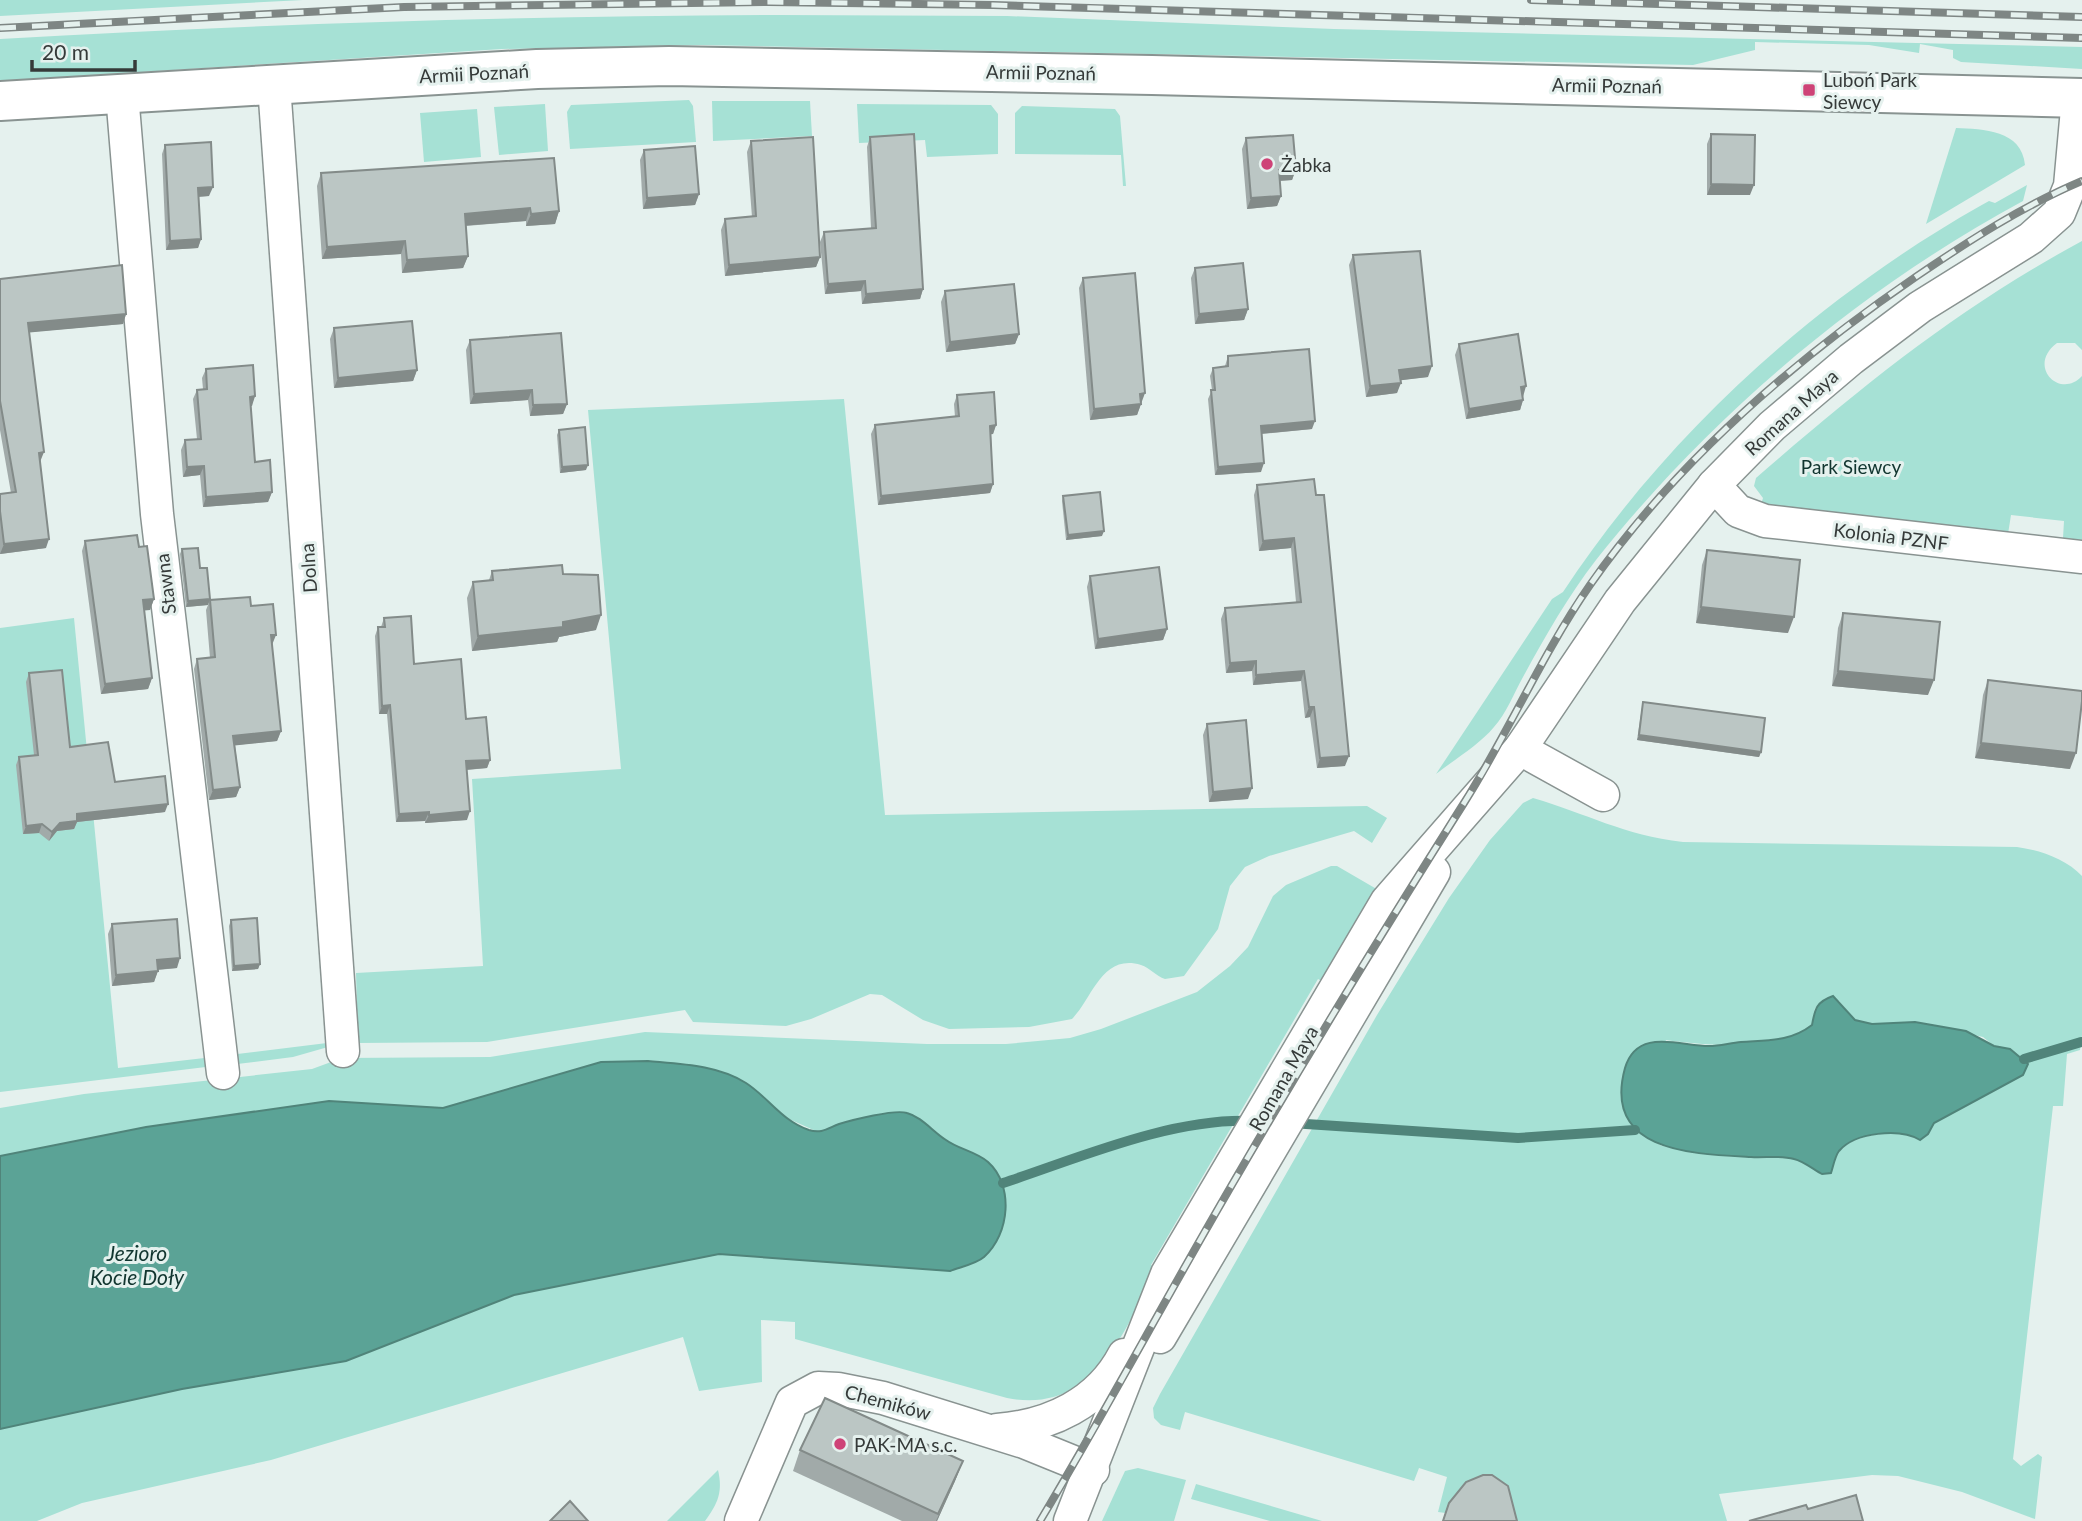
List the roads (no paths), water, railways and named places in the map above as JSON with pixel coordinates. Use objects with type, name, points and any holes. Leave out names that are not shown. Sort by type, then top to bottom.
[{"type":"main road","name":"Armii Poznań","points":[[0,101],[537,69],[779,67],[2080,98]]},
{"type":"street","name":"Dolna","points":[[274,85],[343,1051]]},
{"type":"street","name":"Stawna","points":[[122,94],[157,514],[223,1073]]},
{"type":"street","name":"Romana Maya","points":[[1110,1425],[1201,1240],[1337,1009],[1416,900],[1620,601],[1714,485],[1772,426],[1851,359],[1920,307],[2049,225],[2059,213],[2070,186],[2080,98]]},
{"type":"street","name":"Kolonia PZNF","points":[[1714,485],[1738,511],[1765,521],[2082,557]]},
{"type":"street","points":[[1514,757],[1603,795]]},
{"type":"street","name":"Romana Maya","points":[[1070,1521],[1093,1470],[1167,1274],[1201,1240]]},
{"type":"street","name":"Chemików","points":[[989,1431],[1041,1423],[1065,1413],[1099,1390],[1113,1376],[1167,1274]]},
{"type":"street","name":"Chemików","points":[[741,1521],[792,1402],[804,1393],[818,1388],[860,1392],[989,1431],[1093,1470]]},
{"type":"water","points":[[1833,996],[1855,1020],[1872,1024],[1915,1022],[1966,1031],[1994,1046],[2010,1049],[2028,1064],[2023,1075],[1934,1123],[1928,1134],[1920,1140],[1890,1133],[1866,1136],[1846,1145],[1839,1151],[1831,1173],[1822,1174],[1801,1161],[1788,1158],[1728,1156],[1679,1150],[1657,1143],[1639,1132],[1627,1117],[1621,1096],[1625,1068],[1631,1055],[1639,1047],[1661,1042],[1709,1046],[1795,1035],[1812,1025],[1817,1007]]},
{"type":"water","name":"Jezioro Kocie Doły","points":[[648,1061],[699,1066],[724,1072],[746,1083],[791,1121],[809,1130],[821,1131],[845,1122],[884,1114],[901,1112],[912,1115],[941,1137],[984,1159],[996,1172],[1002,1183],[1006,1210],[999,1236],[984,1257],[950,1271],[719,1254],[514,1295],[346,1361],[182,1389],[0,1429],[0,1156],[146,1127],[329,1101],[443,1108],[601,1062]]},
{"type":"waterway","points":[[2024,1059],[2081,1042]]},
{"type":"waterway","points":[[1003,1183],[1157,1133],[1220,1122],[1251,1121]]},
{"type":"waterway","points":[[1291,1123],[1518,1138],[1635,1130]]},
{"type":"railway","points":[[1531,0],[2082,17]]},
{"type":"railway","points":[[0,28],[404,7],[769,2],[993,5],[2082,38]]},
{"type":"railway","points":[[1040,1521],[1263,1131],[1480,776],[1556,638],[1590,585],[1624,540],[1699,455],[1782,378],[1826,342],[1917,276],[1977,237],[2039,201],[2082,181]]},
{"type":"place","name":"Luboń Park Siewcy","points":[[1809,90]]},
{"type":"place","name":"Żabka","points":[[1267,164]]},
{"type":"place","name":"PAK-MA s.c.","points":[[840,1444]]},
{"type":"park label","name":"Park Siewcy","points":[[1851,466]]}]
